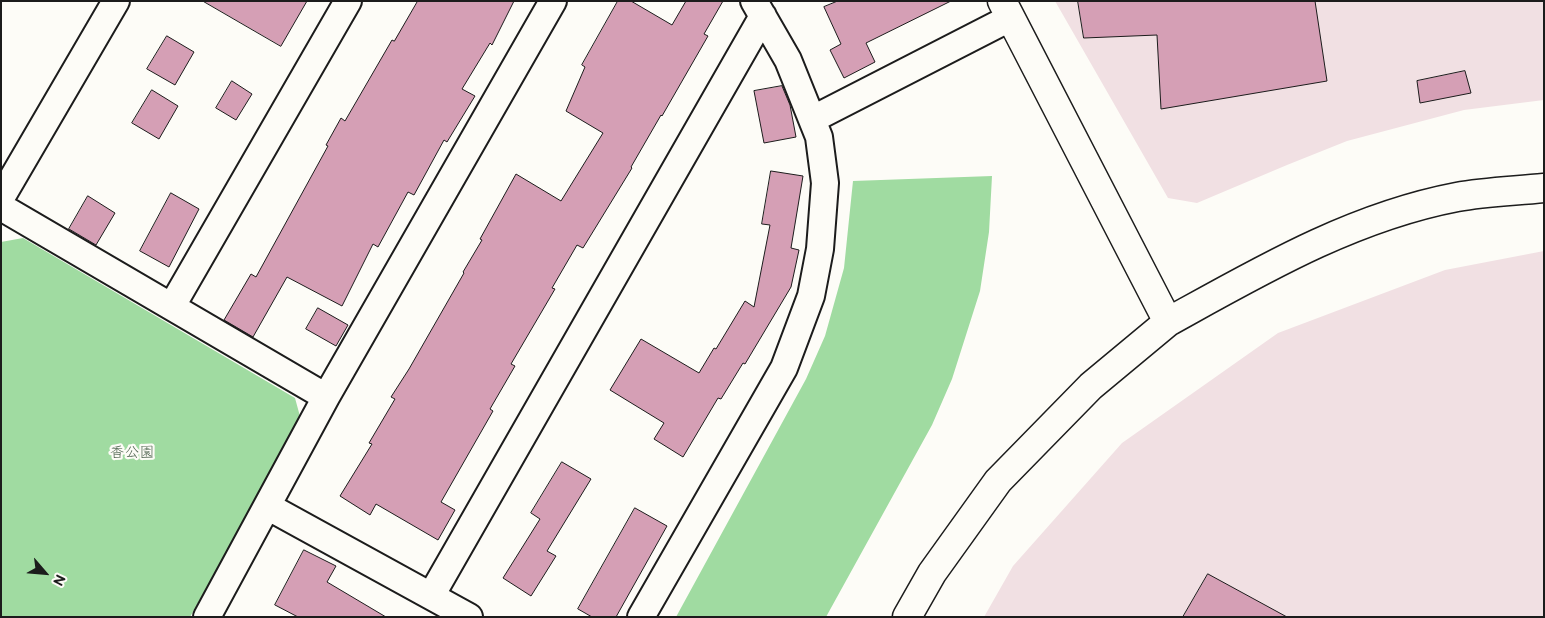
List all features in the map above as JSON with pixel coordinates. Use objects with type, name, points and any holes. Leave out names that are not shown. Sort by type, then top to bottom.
[{"type":"street","points":[[1,198],[116,1]]},
{"type":"street","points":[[172,306],[348,1]]},
{"type":"street","points":[[206,617],[326,398],[553,1]]},
{"type":"street","points":[[641,617],[784,368],[811,296],[820,249],[824,210],[825,183],[819,137],[788,60],[758,9]]},
{"type":"street","points":[[431,596],[758,9]]},
{"type":"street","points":[[813,119],[1006,10],[1168,322]]},
{"type":"street","points":[[907,617],[932,573],[998,481],[1091,386],[1168,322],[1308,247],[1382,217],[1457,197],[1544,188]]},
{"type":"street","points":[[1,207],[326,398]]},
{"type":"street","points":[[267,506],[469,617]]},
{"type":"shaded area","points":[[1055,1],[1544,1],[1544,100],[1464,110],[1347,141],[1197,203],[1168,198]]},
{"type":"shaded area","points":[[1544,251],[1544,617],[984,617],[1013,566],[1122,443],[1278,333],[1445,270]]},
{"type":"green space","points":[[992,176],[989,232],[980,291],[952,379],[932,425],[826,617],[676,617],[806,379],[825,336],[844,268],[853,181]]},
{"type":"green space","name":"香公園","points":[[23,238],[295,398],[301,420],[190,617],[1,617],[1,242]]},
{"type":"building","points":[[203,1],[307,1],[281,46]]},
{"type":"building","points":[[418,1],[514,1],[492,45],[490,43],[462,89],[475,96],[447,142],[444,140],[414,195],[408,192],[378,247],[373,244],[342,306],[287,277],[253,337],[224,320],[251,274],[256,277],[328,146],[326,145],[341,118],[345,121],[392,40],[394,41]]},
{"type":"building","points":[[618,1],[631,1],[672,25],[686,1],[723,1],[704,34],[708,36],[632,168],[583,248],[577,245],[552,288],[555,289],[511,364],[515,366],[490,409],[493,411],[441,502],[455,510],[438,540],[376,504],[370,515],[340,496],[372,444],[369,443],[395,399],[391,397],[464,273],[482,240],[480,239],[516,174],[561,201],[603,133],[566,111],[585,67],[582,65]]},
{"type":"building","points":[[838,1],[951,1],[866,43],[875,62],[844,78],[830,50],[841,44],[824,7]]},
{"type":"building","points":[[1078,1],[1315,1],[1327,81],[1161,109],[1157,35],[1084,38]]},
{"type":"building","points":[[167,36],[194,52],[175,85],[147,69]]},
{"type":"building","points":[[1465,71],[1471,93],[1420,103],[1417,81]]},
{"type":"building","points":[[232,81],[252,94],[236,120],[216,108]]},
{"type":"building","points":[[782,86],[790,105],[796,137],[764,143],[754,91]]},
{"type":"building","points":[[152,90],[178,106],[159,139],[132,123]]},
{"type":"building","points":[[771,171],[803,176],[791,248],[799,250],[791,287],[745,364],[743,363],[721,399],[718,398],[683,457],[654,439],[664,423],[610,390],[641,339],[699,373],[745,301],[754,307],[770,225],[762,224]]},
{"type":"building","points":[[171,193],[199,209],[169,267],[140,251]]},
{"type":"building","points":[[88,196],[115,213],[96,245],[69,229]]},
{"type":"building","points":[[318,308],[348,325],[336,346],[306,329]]},
{"type":"building","points":[[562,462],[591,479],[547,551],[556,556],[531,596],[503,578],[540,519],[531,513]]},
{"type":"building","points":[[635,508],[667,526],[616,617],[592,617],[578,609]]},
{"type":"building","points":[[304,550],[336,566],[327,582],[386,617],[298,617],[275,605]]},
{"type":"building","points":[[1208,574],[1287,617],[1183,617]]}]
